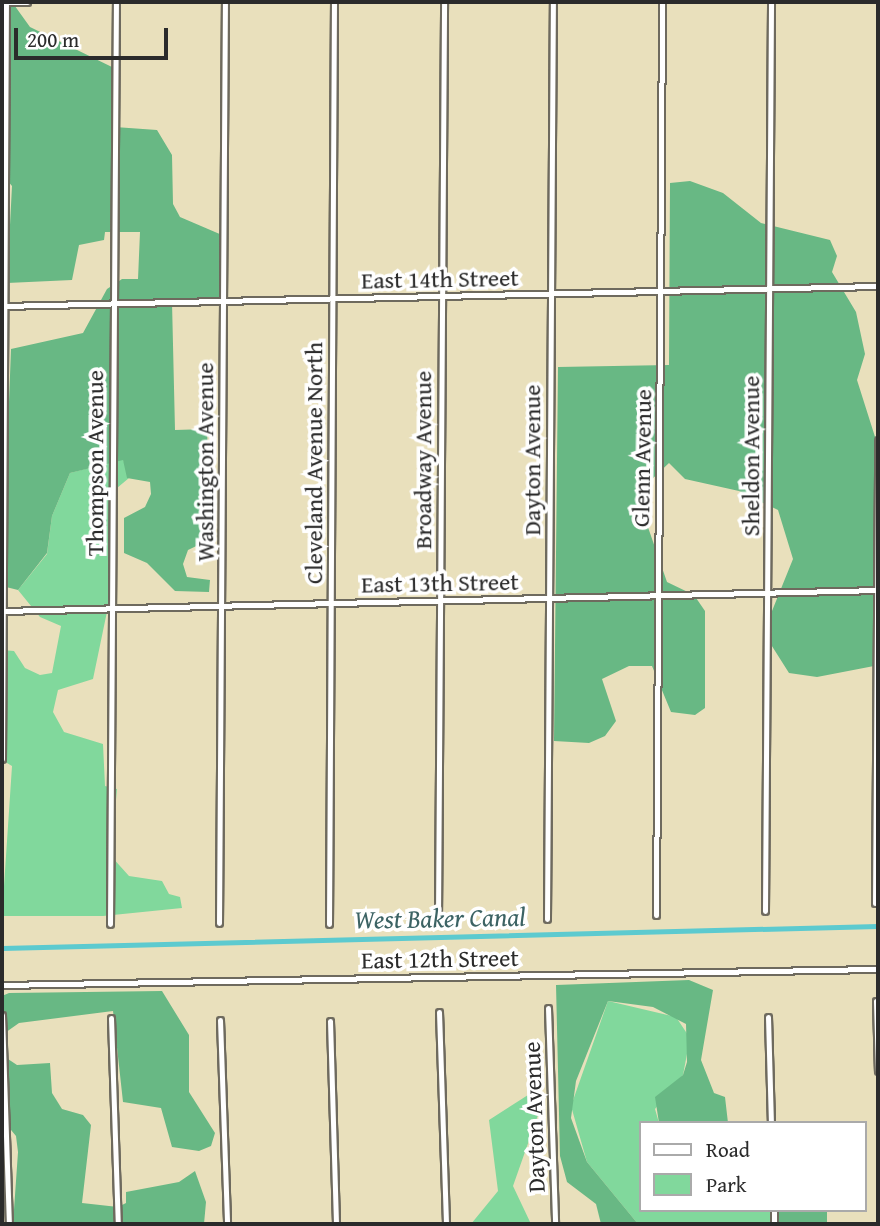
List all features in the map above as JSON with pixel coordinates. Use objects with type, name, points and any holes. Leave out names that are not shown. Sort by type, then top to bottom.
[{"type":"street","points":[[2,759],[5,2],[27,2]]},
{"type":"street","name":"Thompson Avenue","points":[[110,924],[116,2]]},
{"type":"street","name":"Washington Avenue","points":[[219,923],[225,2]]},
{"type":"street","name":"Cleveland Avenue North","points":[[329,924],[334,2]]},
{"type":"street","name":"Broadway Avenue","points":[[438,918],[443,2]]},
{"type":"street","name":"Dayton Avenue","points":[[547,919],[553,2]]},
{"type":"street","name":"Glenn Avenue","points":[[656,915],[662,2]]},
{"type":"street","name":"Sheldon Avenue","points":[[765,911],[771,2]]},
{"type":"street","name":"East 14th Street","points":[[3,306],[878,286]]},
{"type":"street","points":[[875,903],[878,440]]},
{"type":"street","name":"East 13th Street","points":[[2,611],[878,590]]},
{"type":"street","name":"East 12th Street","points":[[2,985],[878,970]]},
{"type":"street","points":[[876,1001],[878,1071]]},
{"type":"street","name":"Dayton Avenue","points":[[548,1008],[555,1224]]},
{"type":"street","points":[[439,1013],[446,1224]]},
{"type":"street","points":[[2,1016],[9,1224]]},
{"type":"street","points":[[768,1017],[771,1121]]},
{"type":"street","points":[[111,1018],[118,1224]]},
{"type":"street","points":[[220,1020],[227,1224]]},
{"type":"street","points":[[330,1021],[337,1224]]},
{"type":"green space","points":[[2,2],[12,2],[30,27],[114,68],[115,127],[157,130],[172,155],[173,204],[180,217],[222,235],[222,304],[172,302],[175,430],[207,429],[211,539],[188,550],[183,564],[187,577],[210,580],[209,592],[175,591],[147,563],[124,553],[124,518],[145,507],[151,494],[150,482],[127,478],[123,460],[70,473],[52,516],[47,553],[18,590],[2,586],[11,349],[83,333],[107,289],[122,279],[138,279],[140,232],[105,232],[104,240],[79,245],[72,280],[7,283],[12,186],[2,174]]},
{"type":"green space","points":[[690,181],[723,193],[761,223],[830,240],[837,256],[832,272],[856,312],[865,354],[857,380],[876,440],[874,666],[817,677],[789,673],[770,643],[772,611],[793,559],[778,510],[739,491],[685,479],[669,463],[649,482],[642,510],[667,582],[694,595],[705,611],[705,708],[695,715],[671,712],[652,666],[629,666],[602,679],[616,721],[605,736],[589,743],[554,741],[558,367],[669,365],[670,183]]},
{"type":"green space","points":[[123,459],[129,478],[111,493],[109,602],[93,679],[58,690],[53,712],[64,732],[103,744],[105,786],[117,789],[111,856],[129,876],[162,881],[169,894],[180,897],[182,908],[103,916],[2,916],[12,766],[2,760],[2,650],[14,651],[25,668],[40,675],[52,673],[61,626],[40,617],[18,590],[47,554],[52,516],[70,473]]},
{"type":"green space","points":[[689,980],[713,990],[701,1060],[714,1093],[725,1097],[728,1121],[659,1121],[655,1097],[683,1075],[687,1062],[686,1024],[653,1007],[608,1001],[576,1081],[571,1118],[587,1162],[638,1224],[601,1224],[596,1204],[567,1182],[560,1156],[556,985]]},
{"type":"green space","points":[[162,991],[189,1035],[189,1092],[215,1133],[211,1146],[199,1151],[172,1147],[161,1108],[123,1102],[113,1011],[19,1023],[2,1035],[2,996],[9,993]]},
{"type":"green space","points":[[608,1001],[676,1017],[690,1038],[683,1075],[655,1109],[658,1121],[638,1121],[638,1212],[772,1212],[772,1224],[638,1224],[587,1162],[571,1106]]},
{"type":"green space","points":[[2,1055],[17,1065],[50,1063],[52,1093],[62,1109],[83,1115],[91,1125],[82,1203],[118,1207],[126,1203],[126,1192],[179,1182],[195,1171],[206,1202],[204,1224],[13,1224],[18,1152],[16,1136],[2,1119]]},
{"type":"green space","points":[[539,1088],[544,1098],[513,1186],[531,1224],[471,1224],[498,1191],[489,1120]]},
{"type":"green space","points":[[772,1212],[827,1212],[827,1224],[772,1224]]},
{"type":"waterway","name":"West Baker Canal","points":[[2,948],[878,926]]}]
